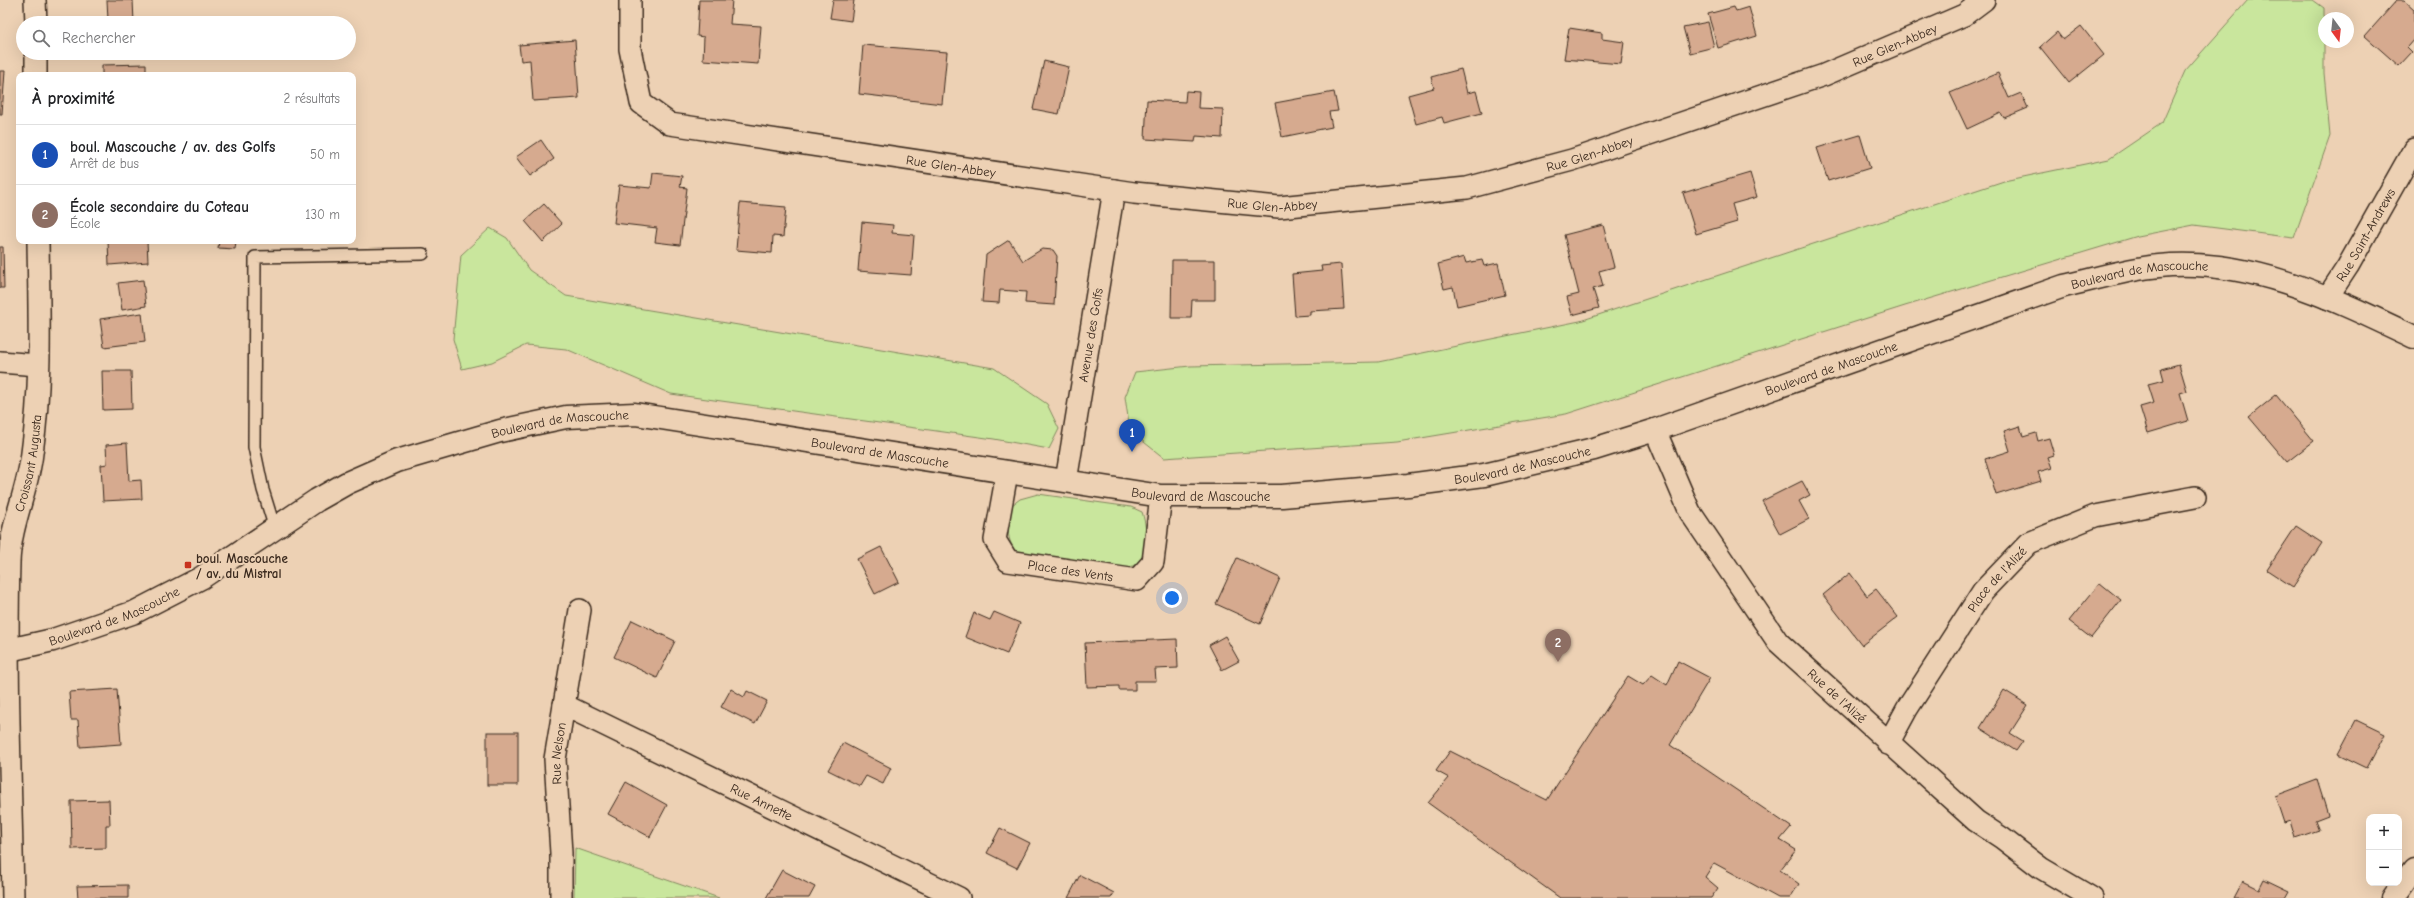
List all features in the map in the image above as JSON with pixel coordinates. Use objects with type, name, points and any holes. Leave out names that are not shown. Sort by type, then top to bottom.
[{"type":"street","points":[[35,0],[36,16]]},
{"type":"street","name":"Rue Glen-Abbey","points":[[630,0],[630,49],[641,103],[670,124],[1114,190],[1279,207],[1466,188],[1572,160],[1824,74],[1964,15],[1984,0]]},
{"type":"street","points":[[36,60],[36,72]]},
{"type":"street","name":"Rue Saint-Andrews","points":[[2327,298],[2348,266],[2414,149]]},
{"type":"street","name":"Avenue des Golfs","points":[[1066,481],[1114,190]]},
{"type":"street","name":"Croissant Augusta","points":[[13,898],[4,651],[9,609],[9,562],[12,534],[26,487],[32,455],[38,404],[38,244]]},
{"type":"street","name":"Boulevard de Mascouche","points":[[4,651],[57,638],[135,612],[201,578],[316,500],[341,486],[397,461],[500,431],[566,417],[634,414],[1161,496],[1282,496],[1446,480],[1544,463],[1655,430],[2064,286],[2112,274],[2159,266],[2204,265],[2253,272],[2295,285],[2414,337]]},
{"type":"street","points":[[0,362],[38,365]]},
{"type":"street","name":"Rue de l'Alizé","points":[[1655,430],[1690,512],[1778,642],[1888,744],[1976,821],[2002,838],[2041,868],[2092,898]]},
{"type":"street","name":"Place des Vents","points":[[1007,473],[995,540],[1008,561],[1137,580],[1153,562],[1161,496]]},
{"type":"street","name":"Place de l'Alizé","points":[[1888,744],[1907,709],[1983,590],[2029,544],[2095,516],[2195,497]]},
{"type":"street","name":"Rue Nelson","points":[[561,898],[561,854],[555,759],[580,610]]},
{"type":"street","name":"Rue Annette","points":[[564,705],[959,898]]},
{"type":"street","points":[[2393,898],[2414,869]]},
{"type":"lane","points":[[275,529],[263,490],[254,447],[255,257],[423,254]]},
{"type":"green space","points":[[2248,0],[2313,0],[2324,8],[2324,12],[2318,12],[2318,48],[2324,48],[2324,73],[2330,136],[2294,238],[2194,225],[2138,236],[1905,306],[1566,414],[1397,442],[1164,458],[1130,431],[1125,397],[1135,372],[1190,366],[1378,362],[1580,321],[2004,181],[2109,159],[2162,123],[2185,71]]},
{"type":"green space","points":[[490,228],[507,238],[529,270],[566,296],[994,368],[1047,404],[1059,429],[1049,449],[994,439],[671,394],[566,349],[526,345],[492,362],[462,369],[453,339],[461,255]]},
{"type":"green space","points":[[1038,494],[1131,507],[1142,512],[1146,528],[1146,547],[1140,560],[1133,566],[1121,571],[1016,551],[1012,546],[1008,530],[1012,505],[1020,499]]},
{"type":"green space","points":[[575,848],[719,898],[574,898]]},
{"type":"building","points":[[107,0],[133,0],[134,16],[108,16]]},
{"type":"building","points":[[699,0],[732,0],[730,24],[761,26],[758,64],[703,60],[704,37],[697,36]]},
{"type":"building","points":[[833,0],[854,0],[851,21],[830,18]]},
{"type":"building","points":[[2397,0],[2404,0],[2414,9],[2414,39],[2407,47],[2412,52],[2399,66],[2365,36]]},
{"type":"building","points":[[1734,7],[1736,11],[1749,7],[1757,36],[1718,48],[1708,14]]},
{"type":"building","points":[[1708,22],[1714,47],[1690,53],[1683,27]]},
{"type":"building","points":[[2081,26],[2104,55],[2069,83],[2040,47],[2057,32],[2063,40]]},
{"type":"building","points":[[1569,28],[1602,33],[1602,39],[1624,42],[1621,64],[1564,59]]},
{"type":"building","points":[[575,40],[579,98],[533,101],[530,60],[521,61],[519,45]]},
{"type":"building","points":[[863,45],[947,52],[942,104],[859,94]]},
{"type":"building","points":[[1044,61],[1069,67],[1059,114],[1033,109]]},
{"type":"building","points":[[146,64],[146,72],[102,72],[102,65]]},
{"type":"building","points":[[1461,69],[1467,93],[1476,91],[1482,113],[1444,123],[1442,117],[1416,124],[1408,95],[1434,88],[1431,77]]},
{"type":"building","points":[[0,71],[5,71],[2,114],[0,114]]},
{"type":"building","points":[[1998,73],[2009,98],[2021,93],[2028,108],[2004,118],[2001,113],[1967,129],[1950,93]]},
{"type":"building","points":[[1186,91],[1199,92],[1198,108],[1223,109],[1222,138],[1196,136],[1195,142],[1145,139],[1147,100],[1185,102]]},
{"type":"building","points":[[1334,92],[1338,111],[1329,112],[1332,127],[1282,137],[1275,103]]},
{"type":"building","points":[[1860,135],[1870,168],[1828,181],[1817,148]]},
{"type":"building","points":[[541,140],[554,159],[530,176],[516,157]]},
{"type":"building","points":[[653,173],[682,176],[680,187],[687,188],[680,245],[655,242],[657,228],[614,223],[619,185],[651,188]]},
{"type":"building","points":[[1750,173],[1757,197],[1732,204],[1737,222],[1696,234],[1683,193]]},
{"type":"building","points":[[740,203],[786,207],[783,237],[773,236],[772,253],[736,250]]},
{"type":"building","points":[[544,204],[562,224],[543,242],[525,221]]},
{"type":"building","points":[[862,222],[893,225],[892,233],[914,235],[911,275],[858,271]]},
{"type":"building","points":[[1603,225],[1614,267],[1599,271],[1603,286],[1593,289],[1599,308],[1572,315],[1567,297],[1579,294],[1564,235]]},
{"type":"building","points":[[1009,240],[1023,261],[1042,249],[1053,250],[1057,256],[1054,305],[1025,303],[1026,292],[1000,290],[999,303],[982,302],[986,255]]},
{"type":"building","points":[[108,244],[147,244],[148,262],[109,265]]},
{"type":"building","points":[[219,244],[236,244],[235,249],[218,248]]},
{"type":"building","points":[[0,247],[3,247],[4,288],[0,288]]},
{"type":"building","points":[[1464,257],[1466,263],[1482,260],[1484,266],[1498,263],[1505,295],[1457,306],[1453,287],[1444,289],[1438,264]]},
{"type":"building","points":[[1172,260],[1215,260],[1215,300],[1192,300],[1191,318],[1171,318]]},
{"type":"building","points":[[1341,264],[1344,309],[1310,311],[1310,315],[1295,316],[1292,274],[1322,271],[1321,266]]},
{"type":"building","points":[[143,280],[146,306],[122,310],[118,283]]},
{"type":"building","points":[[142,313],[145,342],[104,347],[100,319]]},
{"type":"building","points":[[2179,364],[2187,391],[2180,393],[2188,421],[2148,433],[2140,407],[2154,403],[2148,384],[2164,380],[2161,369]]},
{"type":"building","points":[[102,371],[131,371],[132,409],[103,410]]},
{"type":"building","points":[[2276,395],[2314,441],[2287,462],[2249,417]]},
{"type":"building","points":[[2020,426],[2023,437],[2036,433],[2038,441],[2049,438],[2054,455],[2048,457],[2052,468],[2038,472],[2041,481],[1996,495],[1985,459],[2010,451],[2004,431]]},
{"type":"building","points":[[127,443],[129,481],[141,480],[142,499],[103,501],[101,465],[107,464],[106,445]]},
{"type":"building","points":[[1802,481],[1810,495],[1799,501],[1809,519],[1780,534],[1762,501]]},
{"type":"building","points":[[2296,526],[2322,543],[2293,587],[2267,570]]},
{"type":"building","points":[[881,547],[899,582],[875,594],[857,559]]},
{"type":"building","points":[[1237,558],[1280,578],[1260,624],[1216,604]]},
{"type":"building","points":[[1850,573],[1867,596],[1876,589],[1898,617],[1862,645],[1823,595]]},
{"type":"building","points":[[2100,583],[2121,600],[2091,638],[2069,621]]},
{"type":"building","points":[[994,612],[1020,623],[1007,654],[965,637],[974,613],[990,620]]},
{"type":"building","points":[[632,620],[675,641],[657,678],[614,657]]},
{"type":"building","points":[[1225,636],[1239,661],[1222,670],[1209,645]]},
{"type":"building","points":[[1177,639],[1178,668],[1155,669],[1156,681],[1135,681],[1135,690],[1119,690],[1119,686],[1087,687],[1085,643]]},
{"type":"building","points":[[1678,661],[1710,678],[1670,745],[1791,827],[1780,840],[1796,850],[1780,870],[1799,884],[1790,898],[1778,898],[1714,863],[1705,877],[1718,888],[1711,898],[1560,898],[1428,803],[1449,778],[1436,771],[1450,751],[1547,800],[1628,676],[1643,685],[1652,675],[1667,685]]},
{"type":"building","points":[[117,689],[121,744],[80,747],[78,720],[71,720],[69,692]]},
{"type":"building","points":[[731,689],[744,697],[747,691],[767,701],[755,724],[721,707]]},
{"type":"building","points":[[2004,690],[2028,705],[2010,733],[2023,741],[2016,751],[1980,728]]},
{"type":"building","points":[[2356,720],[2385,734],[2367,768],[2338,754]]},
{"type":"building","points":[[487,732],[518,732],[518,785],[487,785]]},
{"type":"building","points":[[843,743],[891,768],[883,784],[866,776],[860,786],[828,770]]},
{"type":"building","points":[[2317,780],[2328,815],[2315,820],[2319,830],[2295,838],[2290,821],[2284,823],[2275,796]]},
{"type":"building","points":[[626,782],[667,805],[650,837],[608,814]]},
{"type":"building","points":[[109,800],[110,825],[106,825],[106,848],[72,849],[71,801]]},
{"type":"building","points":[[1000,828],[1030,843],[1017,868],[987,853]]},
{"type":"building","points":[[782,870],[815,887],[809,898],[766,898]]},
{"type":"building","points":[[1080,875],[1114,893],[1111,898],[1068,898]]},
{"type":"building","points":[[2264,879],[2289,891],[2285,898],[2234,898],[2243,881],[2259,889]]},
{"type":"building","points":[[128,885],[128,898],[78,898],[77,886]]},
{"type":"place","name":"boul. Mascouche / av. des Golfs","points":[[1132,452]]},
{"type":"place","name":"boul. Mascouche / av. du Mistral","points":[[188,565]]},
{"type":"place","name":"École secondaire du Coteau","points":[[1558,662]]}]
